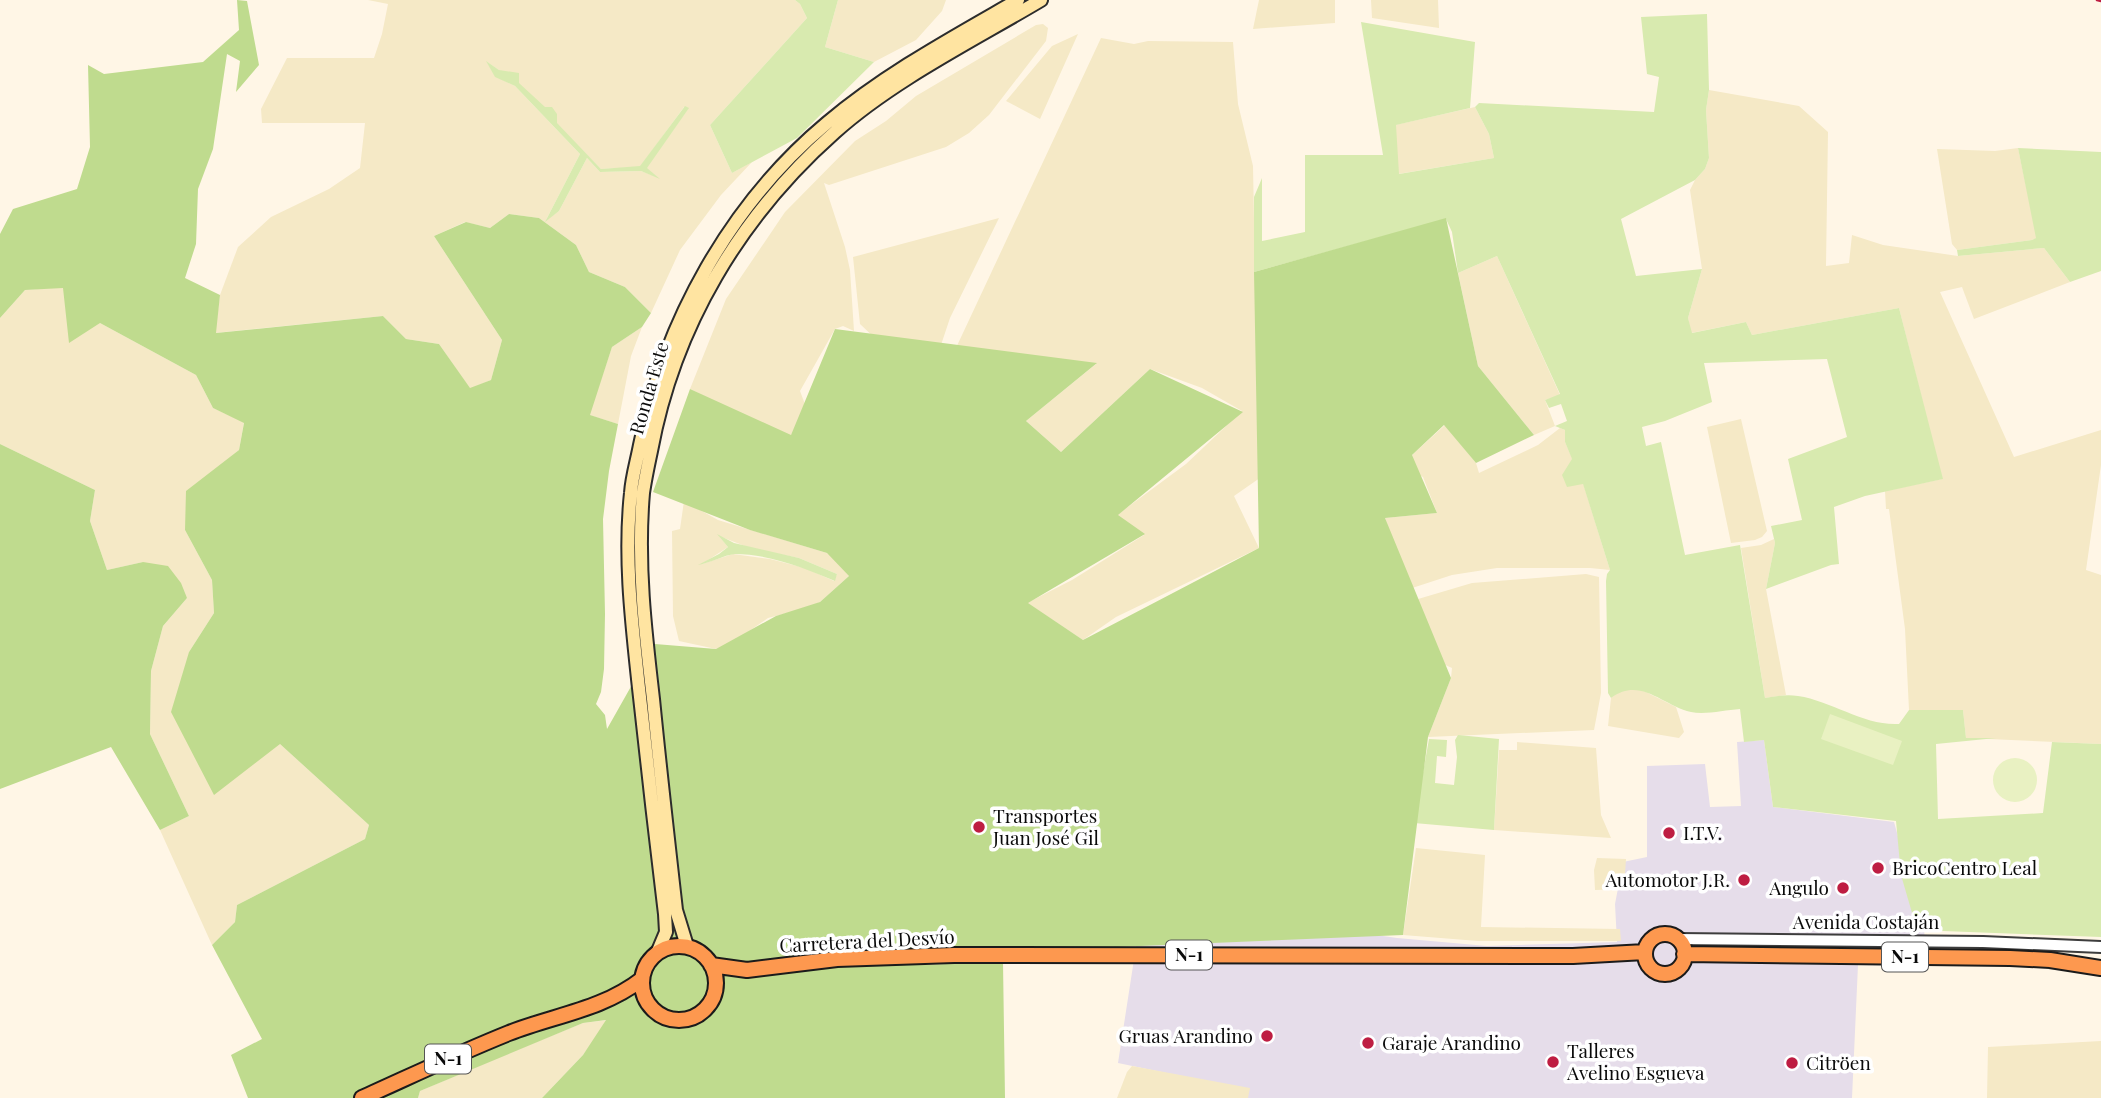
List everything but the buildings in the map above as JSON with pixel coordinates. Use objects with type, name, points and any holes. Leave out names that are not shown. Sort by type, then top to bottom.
[{"type":"highway","points":[[1665,934],[1677,939],[1684,954],[1678,968],[1663,973],[1651,968],[1645,952],[1648,943],[1665,934]]},
{"type":"highway","points":[[658,951],[667,947],[687,946],[705,956],[716,982],[715,992]]},
{"type":"highway","name":"N-1","points":[[362,1098],[512,1032],[608,1001],[642,979],[646,964],[658,951]]},
{"type":"highway","name":"Carretera del Desvío","points":[[715,992],[735,975],[747,970],[796,962],[873,957],[1406,954],[1573,956],[1645,952]]},
{"type":"highway","name":"Avenida Costaján","points":[[1684,954],[1964,957],[2050,960],[2101,968]]},
{"type":"highway","name":"Carretera del Desvío","points":[[711,965],[747,970]]},
{"type":"highway","points":[[642,979],[642,988],[649,1004]]},
{"type":"highway","name":"N-1","points":[[608,1001],[629,1000],[649,1004],[656,1012],[675,1020],[696,1016],[704,1010],[715,992]]},
{"type":"main road","name":"Ronda Este","points":[[658,951],[666,932],[665,914],[632,617],[629,565],[631,492],[645,423],[662,360],[693,292],[728,235],[763,188],[803,144],[893,74],[1018,0]]},
{"type":"main road","name":"Ronda Este","points":[[687,946],[676,910],[640,565],[643,491],[656,425],[675,359],[704,294],[739,240],[774,194],[822,144],[862,110],[900,84],[1041,0]]},
{"type":"street","name":"Avenida Costaján","points":[[1677,939],[2101,947]]},
{"type":"shaded area","points":[[368,0],[795,0],[807,18],[710,125],[732,173],[752,162],[721,195],[680,250],[651,313],[625,287],[589,272],[576,245],[539,218],[509,214],[490,228],[465,222],[434,236],[502,340],[491,380],[470,389],[439,344],[406,339],[383,316],[215,333],[220,295],[238,247],[271,217],[329,189],[360,168],[365,123],[262,123],[261,109],[287,58],[374,58],[388,4]],"holes":[[[487,62],[518,83],[601,169],[640,167],[684,107],[688,109],[646,168],[657,177],[641,171],[600,172],[587,158],[559,211],[546,220],[580,154],[515,86],[495,76]]]},
{"type":"shaded area","points":[[838,0],[946,0],[942,11],[916,40],[874,62],[825,47]]},
{"type":"shaded area","points":[[1259,0],[1335,0],[1335,23],[1253,29]]},
{"type":"shaded area","points":[[1371,0],[1438,0],[1439,28],[1372,18]]},
{"type":"shaded area","points":[[1043,24],[1048,28],[1046,41],[989,115],[969,133],[946,147],[829,185],[824,183],[850,270],[854,331],[843,326],[835,329],[800,391],[806,407],[791,435],[782,436],[690,389],[726,299],[785,212],[855,141],[886,121],[916,96],[1036,25]]},
{"type":"shaded area","points":[[1078,34],[1040,119],[1006,101],[1052,46]]},
{"type":"shaded area","points":[[1101,38],[1134,44],[1148,41],[1233,42],[1238,104],[1253,166],[1255,272],[1297,452],[1234,496],[1259,548],[1116,617],[1083,640],[1027,603],[1072,580],[1144,535],[1117,515],[1186,464],[1242,411],[1202,388],[1150,369],[1061,452],[1026,421],[1096,364],[955,350]]},
{"type":"shaded area","points":[[1709,90],[1799,106],[1828,132],[1826,266],[1849,263],[1852,235],[1883,245],[1958,256],[2044,248],[2070,282],[1974,319],[1962,287],[1940,292],[2014,457],[2101,430],[2101,465],[2086,570],[2101,575],[2101,744],[1966,738],[1963,710],[1909,710],[1905,629],[1885,491],[1942,479],[1899,308],[1752,335],[1746,322],[1691,333],[1688,318],[1702,269],[1690,190],[1705,169],[1709,158],[1706,110]]},
{"type":"shaded area","points":[[1475,107],[1489,134],[1494,158],[1398,174],[1395,125]]},
{"type":"shaded area","points":[[2018,148],[2037,238],[1957,250],[1952,244],[1937,149],[1995,151]]},
{"type":"shaded area","points":[[999,218],[950,318],[940,348],[879,342],[860,324],[853,257]]},
{"type":"shaded area","points":[[1497,256],[1560,395],[1545,400],[1555,426],[1534,435],[1478,366],[1458,273]]},
{"type":"shaded area","points":[[64,287],[100,323],[196,375],[213,408],[244,422],[239,450],[220,466],[185,530],[212,580],[214,613],[189,652],[280,744],[369,825],[365,839],[237,905],[235,922],[212,945],[160,830],[189,816],[150,734],[151,671],[163,626],[187,598],[143,562],[107,570],[90,521],[95,490],[0,444],[0,318],[25,290]]},
{"type":"shaded area","points":[[642,327],[631,356],[618,424],[589,415],[612,347]]},
{"type":"shaded area","points":[[1741,419],[1767,531],[1755,540],[1731,543],[1707,427]]},
{"type":"shaded area","points":[[1445,425],[1476,463],[1479,473],[1538,445],[1560,428],[1565,430],[1565,442],[1583,483],[1610,570],[1497,568],[1452,575],[1406,590],[1385,518],[1437,513],[1423,477],[1414,473],[1412,455]]},
{"type":"shaded area","points":[[684,501],[718,520],[827,553],[844,564],[849,576],[820,602],[768,618],[732,643],[716,649],[679,641],[673,616],[672,531],[680,529]],"holes":[[[719,536],[750,548],[799,558],[837,574],[834,581],[805,568],[770,559],[733,554],[702,564],[728,547]]]},
{"type":"shaded area","points":[[1774,539],[1766,589],[1786,695],[1765,698],[1741,548],[1761,545]]},
{"type":"shaded area","points":[[1586,574],[1599,577],[1601,693],[1594,730],[1428,737],[1451,678],[1452,668],[1434,660],[1408,602],[1472,583]]},
{"type":"shaded area","points":[[1621,690],[1642,690],[1676,707],[1684,732],[1679,738],[1608,726],[1611,698]]},
{"type":"shaded area","points":[[1764,740],[1773,807],[1894,822],[1924,930],[1928,966],[1858,965],[1852,1098],[1242,1098],[1243,1089],[1118,1063],[1137,940],[1291,923],[1397,938],[1487,946],[1617,942],[1615,904],[1623,862],[1647,857],[1647,766],[1705,764],[1710,807],[1741,806],[1737,742]]},
{"type":"shaded area","points":[[1517,742],[1596,748],[1601,815],[1611,838],[1494,830],[1499,750],[1517,750]]},
{"type":"shaded area","points":[[1416,848],[1485,855],[1481,927],[1620,929],[1621,941],[1478,941],[1403,935]]},
{"type":"shaded area","points":[[1597,858],[1626,859],[1624,889],[1595,890],[1594,870]]},
{"type":"shaded area","points":[[608,1020],[583,1055],[542,1098],[418,1098],[420,1091],[507,1054],[583,1023]]},
{"type":"shaded area","points":[[2101,1041],[2101,1098],[1987,1098],[1988,1047]]},
{"type":"shaded area","points":[[1132,1066],[1250,1088],[1248,1098],[1117,1098]]},
{"type":"green space","points":[[237,0],[247,1],[259,65],[236,92],[240,61],[227,54],[213,149],[198,189],[196,244],[185,278],[220,295],[216,333],[383,316],[406,339],[439,344],[470,388],[491,380],[502,340],[434,236],[466,222],[490,228],[509,214],[539,218],[576,245],[589,272],[625,287],[651,313],[642,327],[612,347],[590,415],[618,424],[603,519],[604,669],[601,692],[596,704],[605,715],[607,729],[655,644],[716,649],[776,616],[820,602],[849,576],[827,553],[750,530],[653,492],[690,389],[791,435],[835,329],[1097,363],[1026,421],[1061,452],[1150,369],[1243,412],[1118,515],[1145,534],[1028,603],[1083,640],[1259,548],[1254,272],[1446,218],[1478,366],[1534,435],[1476,463],[1444,425],[1412,455],[1437,513],[1385,518],[1451,678],[1428,737],[1403,935],[858,958],[910,965],[1003,962],[1005,1098],[542,1098],[583,1055],[606,1020],[583,1023],[420,1091],[418,1098],[248,1098],[231,1055],[262,1039],[212,945],[235,922],[237,905],[365,839],[369,825],[280,744],[214,795],[171,712],[189,652],[214,613],[212,580],[185,530],[186,491],[239,450],[244,423],[213,408],[196,375],[100,323],[69,343],[63,288],[25,290],[0,318],[0,234],[13,209],[77,189],[90,147],[88,65],[104,74],[203,62],[239,30]]},
{"type":"green space","points":[[795,0],[838,0],[825,47],[874,62],[797,138],[732,173],[710,125],[807,18]]},
{"type":"green space","points":[[1707,14],[1709,90],[1706,110],[1709,158],[1705,169],[1695,180],[1621,219],[1636,276],[1702,269],[1688,318],[1692,333],[1746,322],[1752,335],[1899,308],[1943,479],[1865,496],[1834,507],[1839,564],[1766,589],[1775,543],[1771,526],[1802,520],[1788,459],[1847,437],[1827,359],[1704,363],[1712,402],[1642,427],[1646,446],[1661,442],[1685,555],[1740,545],[1765,698],[1798,696],[1886,724],[1899,724],[1909,710],[1963,710],[1966,738],[1996,738],[1936,744],[1938,819],[2043,813],[2052,742],[2101,744],[2101,937],[1917,930],[1901,875],[1896,821],[1773,807],[1764,740],[1744,742],[1740,709],[1691,712],[1651,694],[1632,690],[1611,698],[1608,693],[1606,581],[1610,570],[1583,484],[1567,487],[1562,475],[1572,459],[1565,442],[1565,430],[1555,426],[1567,421],[1561,404],[1549,408],[1545,400],[1560,394],[1497,256],[1458,273],[1452,232],[1446,219],[1254,272],[1254,197],[1262,178],[1262,241],[1305,232],[1305,155],[1383,155],[1361,22],[1475,42],[1470,108],[1396,125],[1399,174],[1494,158],[1489,134],[1475,107],[1479,103],[1654,112],[1659,77],[1647,74],[1641,17]]},
{"type":"green space","points":[[486,61],[499,70],[519,73],[519,83],[545,107],[552,107],[557,114],[557,123],[601,169],[640,166],[685,106],[689,108],[647,168],[660,179],[641,171],[600,172],[587,158],[559,211],[545,222],[580,154],[515,86],[495,77]]},
{"type":"green space","points":[[2018,148],[2101,152],[2101,271],[2070,282],[2044,248],[1958,256],[1957,250],[2036,238]]},
{"type":"green space","points":[[0,444],[95,490],[90,521],[107,570],[143,562],[168,566],[181,583],[187,598],[163,626],[151,671],[150,734],[189,816],[160,830],[111,747],[0,789]]},
{"type":"green space","points":[[717,534],[734,543],[799,558],[837,574],[835,581],[760,556],[735,554],[698,565],[728,547]]},
{"type":"green space","points":[[1830,714],[1902,741],[1893,765],[1821,739]]},
{"type":"green space","points":[[1458,735],[1499,739],[1494,830],[1414,823],[1429,739],[1447,740],[1446,757],[1437,756],[1435,783],[1454,785],[1457,757],[1455,740]]},
{"type":"green space","points":[[2015,758],[2024,759],[2031,764],[2036,771],[2036,789],[2031,796],[2024,801],[2015,802],[2006,801],[1999,796],[1994,789],[1993,780],[1994,771],[1999,764],[2006,759]]},
{"type":"railway","points":[[2097,0],[2101,1]]},
{"type":"place","name":"Transportes Juan José Gil","points":[[979,827]]},
{"type":"place","name":"I.T.V.","points":[[1669,833]]},
{"type":"place","name":"BricoCentro Leal","points":[[1878,868]]},
{"type":"place","name":"Automotor J.R.","points":[[1744,880]]},
{"type":"place","name":"Angulo","points":[[1843,888]]},
{"type":"place","name":"Gruas Arandino","points":[[1267,1036]]},
{"type":"place","name":"Garaje Arandino","points":[[1368,1043]]},
{"type":"place","name":"Talleres Avelino Esgueva","points":[[1553,1062]]},
{"type":"place","name":"Citröen","points":[[1792,1063]]}]
